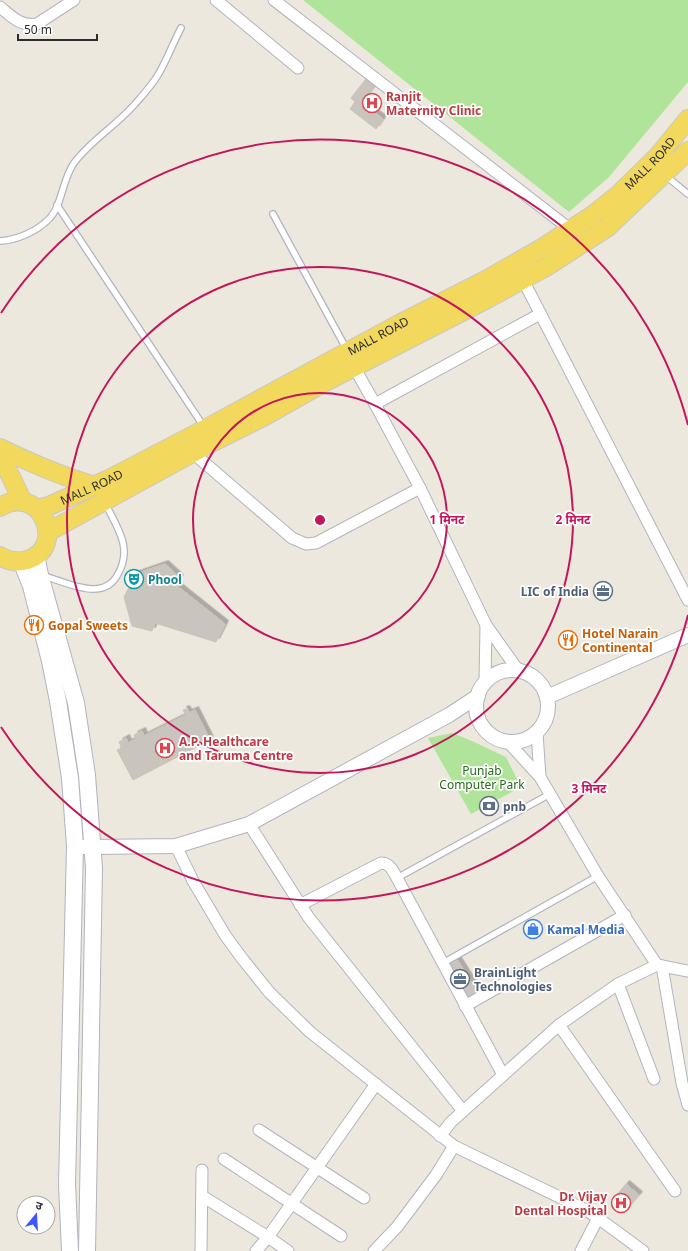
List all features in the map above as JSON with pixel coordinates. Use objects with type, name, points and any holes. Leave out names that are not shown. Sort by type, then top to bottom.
[{"type":"main road","name":"MALL ROAD","points":[[0,507],[14,502],[30,506],[49,506],[100,493],[193,453],[265,416],[325,382],[351,360],[571,230],[593,215],[619,194],[657,157],[688,119]]},
{"type":"main road","name":"MALL ROAD","points":[[48,532],[100,493],[205,429],[523,280],[546,267],[608,227],[688,151]]},
{"type":"main road","points":[[0,448],[100,493]]},
{"type":"main road","points":[[0,454],[30,506],[43,516],[47,524],[48,532],[46,541],[42,548],[12,559]]},
{"type":"main road","points":[[12,559],[40,575],[76,703],[87,775],[94,848],[87,1251]]},
{"type":"main road","points":[[12,559],[31,586],[50,661],[70,778],[75,846],[67,1184],[70,1251]]},
{"type":"street","points":[[0,7],[20,22],[26,25],[32,25],[74,0]]},
{"type":"street","points":[[216,0],[298,68]]},
{"type":"street","points":[[274,0],[571,230]]},
{"type":"street","points":[[523,280],[688,600]]},
{"type":"street","points":[[376,404],[540,314]]},
{"type":"street","points":[[351,360],[420,488],[486,625],[518,670]]},
{"type":"street","points":[[193,453],[292,538],[306,544],[316,543],[420,488]]},
{"type":"street","points":[[485,682],[486,625]]},
{"type":"street","points":[[547,697],[688,635]]},
{"type":"street","points":[[518,670],[532,676],[541,685],[547,697],[548,709],[544,723],[537,733],[527,739],[508,742],[496,738],[485,729],[477,715],[476,703],[485,682],[495,674],[505,671],[518,670]]},
{"type":"street","points":[[75,846],[94,848],[176,846],[249,824],[449,715],[478,696]]},
{"type":"street","points":[[449,715],[477,715]]},
{"type":"street","points":[[537,733],[540,777]]},
{"type":"street","points":[[508,742],[540,777],[598,876],[660,965],[682,1083],[688,1105]]},
{"type":"street","points":[[249,824],[309,918],[462,1111]]},
{"type":"street","points":[[176,846],[193,881],[225,935],[265,986],[310,1032],[454,1146],[586,1210],[643,1251]]},
{"type":"street","points":[[300,905],[381,862],[389,865],[502,1075]]},
{"type":"street","points":[[465,1006],[625,915]]},
{"type":"street","points":[[440,1136],[462,1111],[559,1025],[618,984],[660,965],[688,971]]},
{"type":"street","points":[[618,984],[654,1079]]},
{"type":"street","points":[[559,1025],[675,1191]]},
{"type":"street","points":[[256,1251],[292,1204],[376,1084]]},
{"type":"street","points":[[259,1130],[364,1198]]},
{"type":"street","points":[[374,1251],[398,1227],[436,1175],[454,1146]]},
{"type":"street","points":[[224,1159],[341,1236]]},
{"type":"street","points":[[201,1251],[202,1170]]},
{"type":"street","points":[[202,1196],[288,1251]]},
{"type":"street","points":[[582,1251],[598,1218]]},
{"type":"lane","points":[[0,241],[22,236],[36,229],[50,218],[58,205],[62,188],[74,163],[135,104],[148,88],[158,74],[181,28]]},
{"type":"lane","points":[[664,174],[688,194]]},
{"type":"lane","points":[[58,205],[205,429]]},
{"type":"lane","points":[[273,214],[351,360]]},
{"type":"lane","points":[[40,575],[85,589],[104,588],[114,581],[124,562],[125,552],[121,534],[100,493]]},
{"type":"lane","points":[[397,878],[550,794]]},
{"type":"lane","points":[[443,963],[598,876]]},
{"type":"green space","points":[[303,0],[688,0],[688,82],[609,177],[569,212]]},
{"type":"green space","name":"Punjab Computer Park","points":[[452,733],[506,757],[521,787],[471,814],[428,738]]},
{"type":"building","points":[[366,79],[375,86],[361,103],[383,119],[376,129],[350,109],[355,102],[351,98]]},
{"type":"building","points":[[165,564],[180,578],[176,585],[225,624],[216,642],[155,623],[152,631],[132,626],[124,597],[136,574]]},
{"type":"building","points":[[186,709],[189,713],[195,710],[210,740],[133,780],[117,750],[122,748],[119,742],[126,738],[128,743],[136,739],[134,735],[142,731],[144,736],[186,715],[183,710]]},
{"type":"building","name":"BrainLight Technologies","points":[[455,956],[479,994],[465,1006],[443,963]]},
{"type":"building","points":[[626,1184],[639,1195],[623,1213],[611,1202]]},
{"type":"place","name":"Ranjit Maternity Clinic","points":[[372,103]]},
{"type":"place","name":"Phool","points":[[134,579]]},
{"type":"place","name":"LIC of India","points":[[603,591]]},
{"type":"place","name":"Gopal Sweets","points":[[34,625]]},
{"type":"place","name":"Hotel Narain Continental","points":[[568,640]]},
{"type":"place","name":"A.P. Healthcare and Taruma Centre","points":[[165,748]]},
{"type":"place","name":"pnb","points":[[489,806]]},
{"type":"place","name":"Kamal Media","points":[[533,929]]},
{"type":"place","name":"BrainLight Technologies","points":[[460,979]]},
{"type":"place","name":"Dr. Vijay Dental Hospital","points":[[621,1203]]}]
